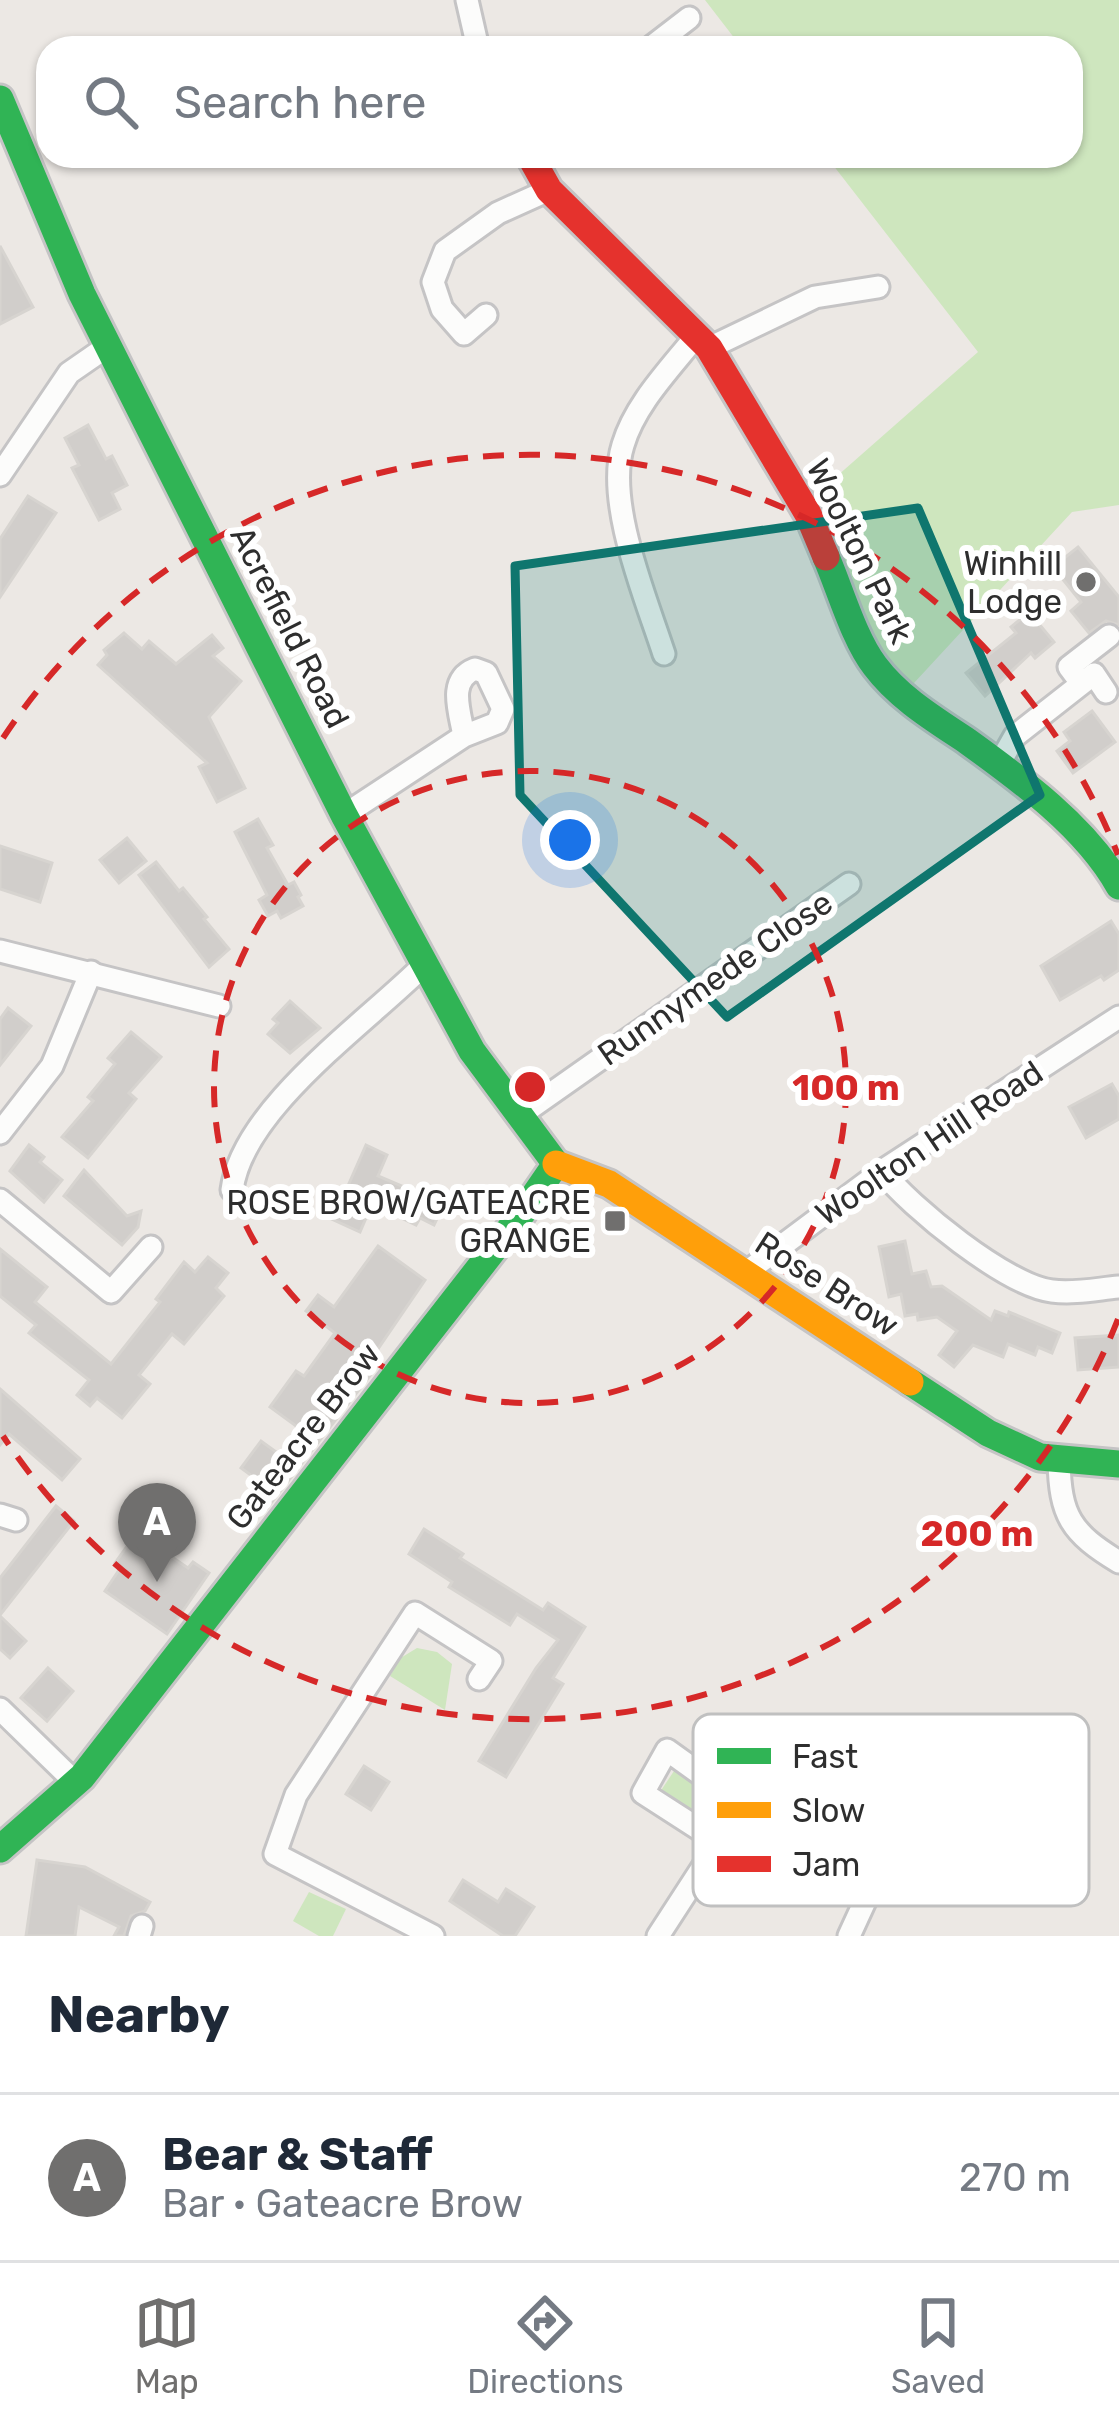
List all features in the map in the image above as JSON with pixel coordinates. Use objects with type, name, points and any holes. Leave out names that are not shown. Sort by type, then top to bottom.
[{"type":"main road","name":"Acrefield Road","points":[[0,99],[108,346],[344,815],[472,1051],[556,1164]]},
{"type":"main road","name":"Woolton Park","points":[[537,168],[549,190],[703,342],[808,514],[872,663],[902,696],[999,764],[1105,861],[1119,886]]},
{"type":"main road","name":"Rose Brow","points":[[556,1164],[609,1184],[988,1433],[1040,1457],[1119,1464]]},
{"type":"main road","name":"Gateacre Brow","points":[[0,1849],[76,1783],[495,1249],[556,1164]]},
{"type":"street","points":[[467,0],[475,36]]},
{"type":"street","points":[[665,36],[688,18]]},
{"type":"street","points":[[486,315],[464,334],[448,320],[433,282],[445,251],[498,213],[549,190]]},
{"type":"street","points":[[664,654],[620,511],[622,446],[649,395],[703,342],[815,297],[878,287]]},
{"type":"street","points":[[0,475],[69,373],[108,346]]},
{"type":"street","points":[[1081,683],[1070,667],[1109,636]]},
{"type":"street","points":[[999,764],[1015,736],[1094,674],[1106,692]]},
{"type":"street","points":[[344,815],[464,736]]},
{"type":"street","name":"Runnymede Close","points":[[521,1114],[849,884]]},
{"type":"street","points":[[0,951],[220,1006]]},
{"type":"street","points":[[232,1190],[240,1156],[260,1123],[423,966]]},
{"type":"street","points":[[0,1132],[52,1066],[91,972]]},
{"type":"street","name":"Woolton Hill Road","points":[[744,1274],[883,1171],[1119,1017]]},
{"type":"street","points":[[883,1171],[909,1201],[1011,1277],[1054,1292],[1119,1287]]},
{"type":"street","points":[[0,1200],[111,1292],[152,1247]]},
{"type":"street","points":[[1059,1460],[1060,1498],[1071,1521],[1084,1539],[1119,1562]]},
{"type":"street","points":[[433,1936],[275,1854],[296,1795],[415,1613],[491,1661],[479,1678]]},
{"type":"street","points":[[0,1709],[76,1783]]},
{"type":"street","points":[[693,1769],[667,1750],[644,1793],[693,1825]]},
{"type":"street","points":[[658,1936],[693,1882]]},
{"type":"street","points":[[849,1936],[863,1906]]},
{"type":"highlighted area","points":[[918,508],[1040,795],[727,1017],[520,795],[515,566]]},
{"type":"green space","points":[[705,0],[1119,0],[1119,505],[1072,512],[902,696],[803,506],[978,352],[835,168],[1083,168],[1083,36],[733,36]]},
{"type":"green space","points":[[417,1648],[437,1652],[452,1664],[445,1710],[390,1676],[399,1659]]},
{"type":"green space","points":[[676,1768],[693,1780],[693,1814],[660,1792]]},
{"type":"green space","points":[[309,1892],[346,1909],[333,1936],[319,1936],[293,1921]]},
{"type":"building","points":[[0,246],[33,307],[0,324]]},
{"type":"building","points":[[88,425],[127,485],[112,493],[120,509],[99,520],[72,468],[79,465],[65,438]]},
{"type":"building","points":[[28,496],[56,513],[0,597],[0,539]]},
{"type":"building","name":"Winhill Lodge","points":[[1078,547],[1119,597],[1119,625],[1106,621],[1089,633],[1071,611],[1081,602],[1053,567]]},
{"type":"building","points":[[1029,612],[1054,642],[1035,658],[1031,653],[985,696],[966,673],[1016,633],[1011,627]]},
{"type":"building","points":[[124,633],[142,649],[149,641],[176,664],[212,635],[223,648],[213,656],[241,681],[209,717],[245,788],[217,802],[199,767],[207,763],[98,665],[107,655],[104,650]]},
{"type":"building","points":[[1092,711],[1115,742],[1073,773],[1057,751],[1070,741],[1064,732]]},
{"type":"building","points":[[258,819],[273,845],[267,848],[288,885],[294,882],[301,895],[303,906],[281,918],[277,911],[268,916],[259,900],[267,895],[235,832]]},
{"type":"building","points":[[127,838],[146,861],[119,883],[100,860]]},
{"type":"building","points":[[0,846],[52,863],[40,902],[0,889]]},
{"type":"building","points":[[156,862],[179,891],[183,888],[229,949],[209,967],[139,875]]},
{"type":"building","points":[[1111,921],[1119,934],[1119,970],[1060,1000],[1041,966]]},
{"type":"building","points":[[290,1001],[320,1028],[290,1053],[268,1034],[278,1023],[273,1019]]},
{"type":"building","points":[[8,1008],[31,1026],[0,1065],[0,1019]]},
{"type":"building","points":[[131,1032],[161,1057],[129,1093],[136,1099],[88,1158],[62,1137],[93,1101],[88,1097],[115,1064],[108,1058]]},
{"type":"building","points":[[1112,1084],[1119,1096],[1119,1119],[1086,1138],[1069,1107]]},
{"type":"building","points":[[29,1145],[44,1157],[40,1162],[62,1180],[44,1202],[10,1171]]},
{"type":"building","points":[[366,1145],[387,1155],[378,1176],[444,1204],[434,1225],[420,1218],[416,1225],[372,1204],[360,1232],[325,1216],[336,1194],[343,1197]]},
{"type":"building","points":[[84,1170],[127,1216],[141,1211],[138,1227],[122,1245],[64,1196]]},
{"type":"building","points":[[905,1241],[912,1274],[926,1271],[931,1287],[942,1286],[991,1320],[995,1311],[1008,1316],[1009,1312],[1060,1333],[1052,1353],[1038,1347],[1035,1355],[1008,1344],[1003,1357],[973,1345],[954,1367],[939,1355],[957,1331],[937,1317],[905,1316],[901,1294],[889,1297],[879,1247]]},
{"type":"building","points":[[378,1246],[425,1280],[365,1368],[372,1373],[264,1512],[246,1500],[259,1481],[241,1468],[261,1441],[283,1457],[303,1431],[270,1407],[296,1371],[304,1376],[335,1333],[306,1311],[318,1295],[334,1307]]},
{"type":"building","points":[[0,1249],[47,1287],[35,1302],[111,1364],[160,1302],[156,1299],[184,1262],[195,1272],[208,1257],[228,1273],[216,1288],[224,1296],[184,1344],[172,1334],[139,1375],[150,1384],[122,1418],[97,1398],[90,1406],[77,1395],[89,1380],[29,1333],[36,1325],[0,1296]]},
{"type":"building","points":[[1119,1335],[1119,1367],[1078,1370],[1075,1338]]},
{"type":"building","points":[[0,1389],[80,1459],[62,1480],[9,1434],[0,1445]]},
{"type":"building","points":[[56,1506],[74,1521],[0,1615],[0,1578]]},
{"type":"building","points":[[424,1529],[463,1554],[460,1558],[543,1610],[548,1603],[585,1627],[553,1678],[563,1684],[506,1777],[479,1761],[558,1640],[517,1614],[510,1625],[449,1587],[452,1582],[409,1554]]},
{"type":"building","points":[[130,1542],[140,1549],[150,1542],[188,1568],[193,1562],[209,1573],[167,1634],[105,1591],[119,1570],[115,1563]]},
{"type":"building","points":[[0,1616],[26,1641],[10,1658],[0,1649]]},
{"type":"building","points":[[48,1668],[73,1691],[47,1721],[21,1698]]},
{"type":"building","points":[[364,1766],[389,1782],[371,1810],[346,1794]]},
{"type":"building","points":[[37,1860],[85,1867],[150,1902],[145,1911],[131,1916],[124,1936],[114,1936],[119,1927],[79,1907],[75,1936],[26,1936]]},
{"type":"building","points":[[463,1880],[498,1902],[506,1889],[534,1907],[515,1936],[503,1936],[450,1901]]},
{"type":"traffic: fast","points":[[0,99],[82,294],[344,815],[472,1051],[556,1164]]},
{"type":"traffic: fast","points":[[826,557],[860,642],[884,678],[1051,806],[1089,844],[1119,886]]},
{"type":"traffic: fast","points":[[0,1849],[82,1777],[556,1164]]},
{"type":"traffic: fast","points":[[910,1382],[988,1433],[1040,1457],[1119,1464]]},
{"type":"traffic: slow","points":[[556,1164],[609,1184],[910,1382]]},
{"type":"traffic: jam","points":[[537,168],[549,190],[709,348],[808,514],[826,557]]},
{"type":"place","name":"Winhill Lodge","points":[[1086,582]]},
{"type":"place","name":"ROSE BROW/GATEACRE GRANGE","points":[[615,1221]]},
{"type":"place","name":"Bear & Staff","points":[[157,1582]]}]
